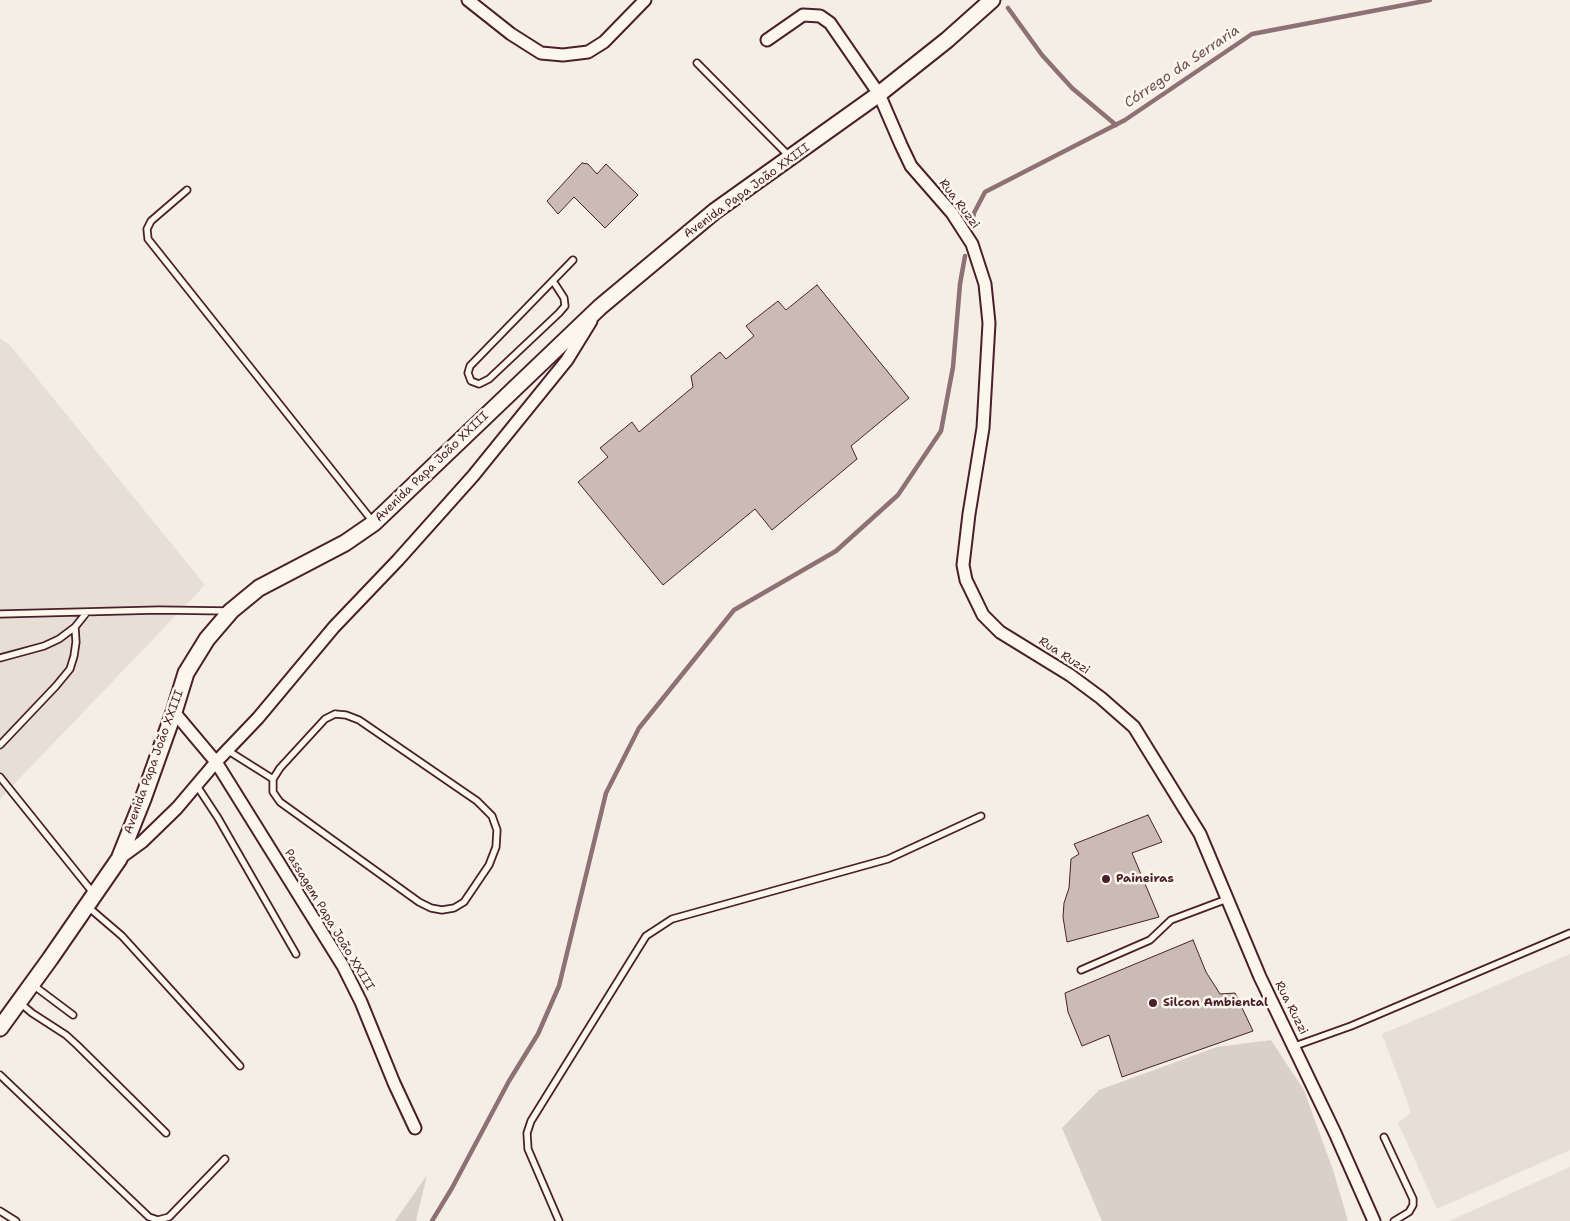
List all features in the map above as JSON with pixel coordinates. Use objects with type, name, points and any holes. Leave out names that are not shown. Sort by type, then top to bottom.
[{"type":"street","points":[[468,0],[511,34],[541,53],[563,56],[588,52],[604,42],[646,0]]},
{"type":"street","name":"Avenida Papa João XXIII","points":[[0,1028],[119,859],[143,799],[186,673],[207,638],[231,611],[259,588],[345,542],[374,523],[600,307],[715,211],[879,94],[947,40],[992,0]]},
{"type":"street","name":"Rua Ruzzi","points":[[768,40],[803,15],[812,14],[820,16],[830,24],[879,94],[911,166],[952,213],[972,244],[985,284],[989,323],[983,428],[963,565],[970,588],[983,615],[1000,632],[1102,698],[1134,727],[1200,834],[1260,977],[1336,1133],[1374,1221]]},
{"type":"street","points":[[119,859],[142,842],[177,808],[216,762],[258,718],[334,627],[398,560],[473,476],[567,360],[600,307]]},
{"type":"street","name":"Passagem Papa João XXIII","points":[[174,712],[216,762],[343,966],[361,1002],[394,1083],[415,1128]]},
{"type":"lane","points":[[697,63],[791,158]]},
{"type":"lane","points":[[187,190],[151,221],[147,229],[148,238],[374,523]]},
{"type":"lane","points":[[553,282],[564,298],[565,306],[488,379],[479,384],[471,381],[468,373],[470,366],[574,260]]},
{"type":"lane","points":[[0,614],[159,610],[231,611]]},
{"type":"lane","points":[[0,658],[44,646],[59,639],[75,627],[87,612]]},
{"type":"lane","points":[[0,745],[70,669],[76,642],[75,627]]},
{"type":"lane","points":[[336,714],[346,715],[359,720],[477,801],[492,816],[497,830],[496,847],[489,865],[464,902],[454,908],[442,910],[431,908],[419,902],[280,802],[273,792],[273,779],[280,768],[325,719],[336,714]]},
{"type":"lane","points":[[227,750],[273,779]]},
{"type":"lane","points":[[0,777],[90,900],[240,1066]]},
{"type":"lane","points":[[197,786],[218,818],[296,954]]},
{"type":"lane","points":[[559,1221],[528,1149],[528,1133],[531,1121],[646,936],[672,919],[888,859],[981,816]]},
{"type":"lane","points":[[1081,970],[1150,940],[1171,920],[1227,899]]},
{"type":"lane","points":[[1295,1046],[1351,1026],[1570,933]]},
{"type":"lane","points":[[32,984],[73,1015]]},
{"type":"lane","points":[[19,1002],[32,1013],[66,1035],[166,1134]]},
{"type":"lane","points":[[0,1075],[148,1217],[158,1220],[168,1217],[224,1159]]},
{"type":"lane","points":[[1384,1137],[1413,1199],[1413,1205],[1409,1212],[1394,1221]]},
{"type":"lane","points":[[0,1211],[16,1221]]},
{"type":"shaded area","points":[[0,338],[10,345],[205,585],[0,799]]},
{"type":"shaded area","points":[[1570,954],[1570,1150],[1437,1209],[1398,1123],[1411,1112],[1382,1034]]},
{"type":"shaded area","points":[[1271,1040],[1304,1090],[1333,1170],[1348,1221],[1102,1221],[1062,1128],[1099,1090],[1217,1047]]},
{"type":"shaded area","points":[[1570,1167],[1570,1221],[1449,1221]]},
{"type":"shaded area","points":[[427,1175],[416,1221],[395,1221]]},
{"type":"building","points":[[582,163],[588,164],[597,174],[606,164],[638,195],[605,228],[574,197],[558,214],[547,201]]},
{"type":"building","points":[[817,285],[909,398],[851,446],[857,459],[772,530],[755,509],[663,585],[578,482],[608,457],[600,448],[632,422],[639,432],[693,387],[691,376],[720,352],[726,359],[754,336],[746,326],[778,301],[786,310]]},
{"type":"building","name":"Paineiras","points":[[1148,815],[1162,842],[1132,853],[1159,917],[1067,942],[1063,917],[1064,903],[1069,888],[1071,859],[1079,854],[1074,844]]},
{"type":"building","name":"Silcon Ambiental","points":[[1193,940],[1206,972],[1220,994],[1235,993],[1253,1031],[1122,1077],[1109,1035],[1082,1046],[1068,1012],[1065,993]]},
{"type":"waterway","name":"Córrego da Serraria","points":[[972,223],[974,213],[985,192],[1125,120],[1252,34],[1430,0]]},
{"type":"waterway","points":[[1008,8],[1042,55],[1072,88],[1116,125]]},
{"type":"waterway","points":[[432,1221],[452,1188],[509,1081],[538,1034],[559,986],[606,793],[639,728],[734,610],[836,551],[898,495],[941,431],[953,367],[960,284],[965,256]]},
{"type":"place","name":"Paineiras","points":[[1106,879]]},
{"type":"place","name":"Silcon Ambiental","points":[[1153,1003]]}]
